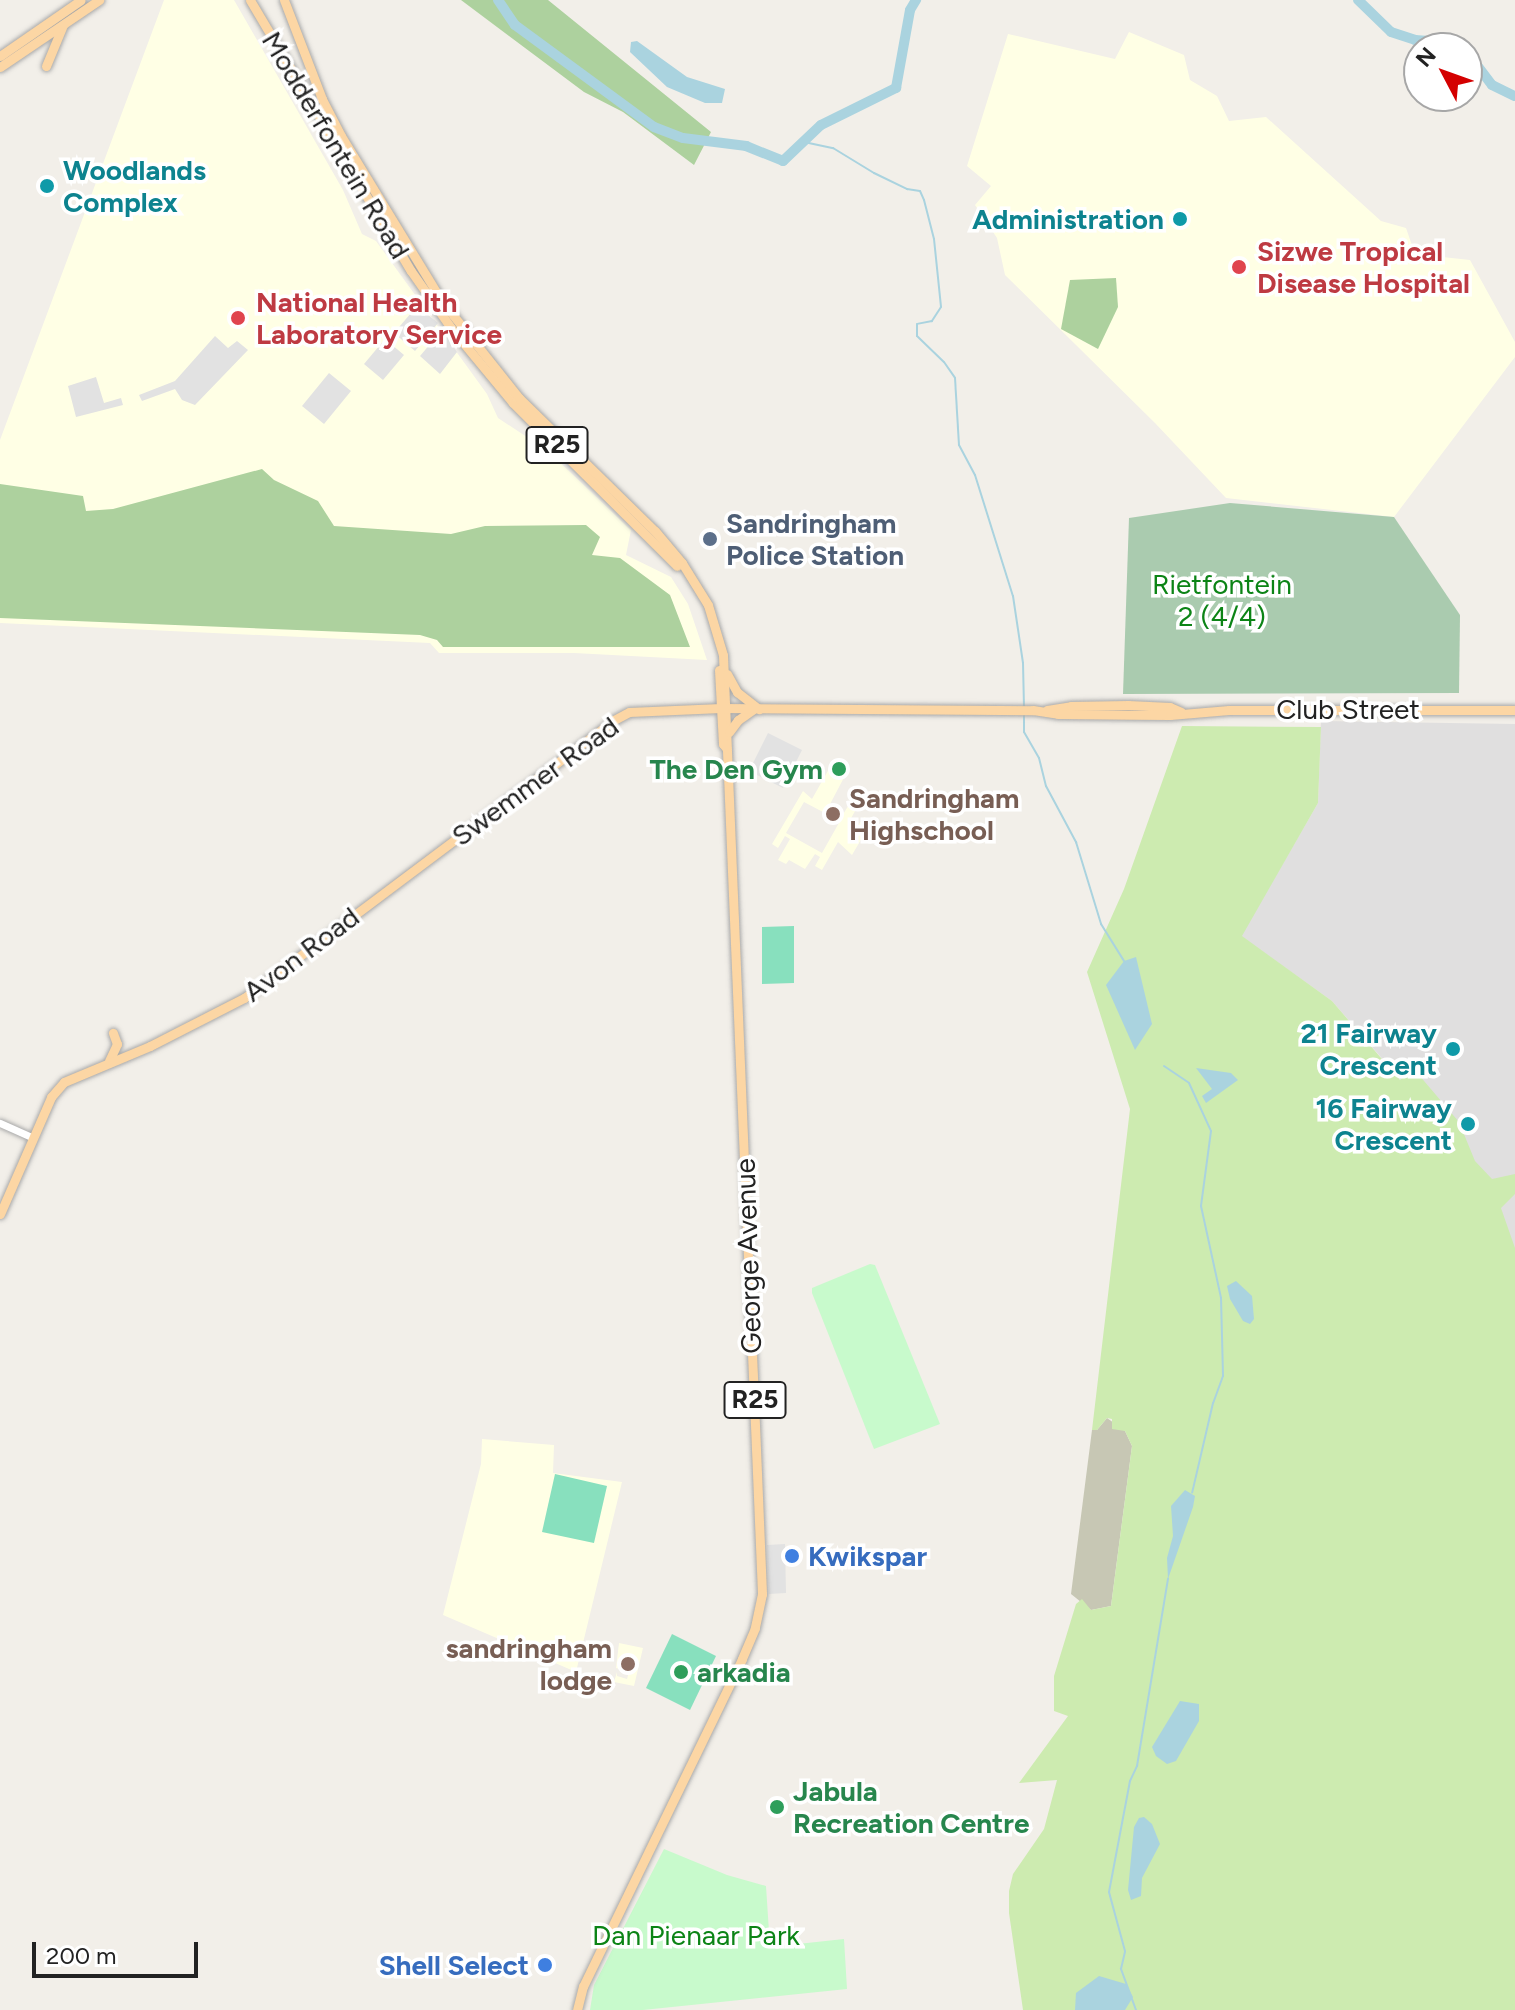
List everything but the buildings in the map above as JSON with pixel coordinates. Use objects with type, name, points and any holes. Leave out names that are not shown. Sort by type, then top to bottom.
[{"type":"main road","points":[[0,56],[79,5],[99,0]]},
{"type":"main road","name":"Modderfontein Road","points":[[250,0],[411,271],[443,317],[513,403],[649,535],[688,581],[713,630],[724,708]]},
{"type":"main road","name":"Modderfontein Road","points":[[284,0],[322,99],[419,267],[503,380],[682,563],[708,605],[718,629],[725,670],[724,708]]},
{"type":"main road","points":[[46,66],[63,25],[79,5]]},
{"type":"main road","points":[[0,67],[63,25]]},
{"type":"main road","points":[[725,670],[737,692],[756,709],[742,716],[729,732]]},
{"type":"main road","name":"Club Street","points":[[724,708],[1046,710],[1106,705],[1170,707],[1181,712],[1515,710]]},
{"type":"main road","name":"Swemmer Road","points":[[444,848],[623,714],[654,708],[724,708]]},
{"type":"main road","name":"George Avenue","points":[[577,2010],[583,1986],[742,1659],[761,1605],[761,1528],[727,749],[729,732],[724,708]]},
{"type":"main road","name":"George Avenue","points":[[724,708],[723,744],[727,749]]},
{"type":"main road","name":"Avon Road","points":[[0,1214],[32,1137],[60,1085],[72,1076],[150,1046],[244,998],[444,848]]},
{"type":"main road","points":[[109,1061],[117,1047],[113,1033]]},
{"type":"street","points":[[0,1123],[32,1137]]},
{"type":"shaded area","name":"National Health Laboratory Service","points":[[164,0],[234,0],[343,190],[362,234],[376,241],[487,394],[498,418],[548,451],[631,530],[626,555],[671,577],[688,604],[707,660],[574,653],[439,653],[430,643],[0,623],[0,440]]},
{"type":"shaded area","name":"Sizwe Tropical Disease Hospital","points":[[1129,32],[1184,55],[1190,80],[1217,96],[1229,121],[1266,117],[1381,221],[1406,228],[1415,254],[1470,260],[1515,342],[1515,357],[1394,517],[1226,498],[1005,275],[997,238],[975,205],[991,186],[967,166],[1008,34],[1115,59]]},
{"type":"shaded area","points":[[417,306],[438,323],[415,351],[394,333]]},
{"type":"shaded area","points":[[442,330],[457,352],[440,374],[420,356]]},
{"type":"shaded area","points":[[215,336],[228,348],[237,341],[248,350],[195,405],[182,400],[175,389],[142,401],[139,395],[175,381]]},
{"type":"shaded area","points":[[385,339],[404,355],[383,380],[364,364]]},
{"type":"shaded area","points":[[329,373],[351,391],[324,424],[302,406]]},
{"type":"shaded area","points":[[96,377],[104,403],[121,398],[123,405],[76,417],[68,386]]},
{"type":"shaded area","points":[[1321,721],[1515,724],[1515,1276],[1453,1140],[1332,1001],[1241,936],[1318,803]]},
{"type":"shaded area","points":[[768,733],[802,750],[783,788],[749,771]]},
{"type":"shaded area","name":"Sandringham Highschool","points":[[834,760],[849,768],[828,808],[842,816],[853,798],[860,802],[849,822],[857,827],[864,817],[872,821],[852,855],[838,842],[822,870],[815,866],[820,857],[815,854],[805,869],[789,860],[786,864],[778,860],[790,839],[785,836],[778,848],[772,844],[803,791],[812,799]],"holes":[[[804,802],[840,821],[822,853],[786,833]]]},
{"type":"shaded area","points":[[1107,1418],[1125,1431],[1132,1446],[1111,1606],[1091,1610],[1071,1594],[1092,1430],[1097,1430]]},
{"type":"shaded area","points":[[482,1439],[554,1445],[553,1473],[622,1482],[576,1672],[443,1615],[481,1464]]},
{"type":"shaded area","points":[[785,1544],[786,1593],[769,1594],[767,1545]]},
{"type":"shaded area","name":"sandringham lodge","points":[[619,1643],[643,1648],[634,1686],[614,1682],[617,1672],[617,1676],[627,1679],[629,1672],[616,1668]]},
{"type":"green space","points":[[461,0],[548,0],[711,132],[694,165],[623,112],[584,92]]},
{"type":"green space","points":[[1116,278],[1118,307],[1098,349],[1061,329],[1070,280]]},
{"type":"green space","points":[[262,469],[274,480],[318,501],[334,526],[451,534],[485,526],[586,525],[600,537],[592,555],[620,558],[670,595],[690,647],[443,647],[437,640],[420,635],[0,618],[0,484],[83,496],[86,511],[113,509]]},
{"type":"green space","name":"Rietfontein 2 (4/4)","points":[[1230,503],[1394,517],[1460,615],[1459,693],[1123,694],[1129,518]]},
{"type":"green space","points":[[1182,726],[1321,727],[1318,803],[1242,936],[1332,1001],[1400,1080],[1413,1068],[1459,1122],[1475,1161],[1492,1179],[1515,1174],[1515,1194],[1501,1208],[1515,1248],[1515,2010],[1023,2010],[1009,1913],[1009,1891],[1013,1874],[1044,1829],[1057,1780],[1019,1783],[1068,1716],[1054,1711],[1054,1676],[1076,1604],[1082,1599],[1091,1610],[1111,1606],[1132,1446],[1125,1431],[1112,1429],[1112,1419],[1107,1418],[1097,1430],[1092,1430],[1130,1109],[1087,972],[1124,889]]},
{"type":"green space","points":[[794,926],[794,983],[762,984],[762,927]]},
{"type":"green space","points":[[870,1264],[875,1265],[940,1424],[874,1449],[812,1293],[812,1288]]},
{"type":"green space","points":[[555,1474],[607,1486],[594,1543],[542,1532]]},
{"type":"green space","name":"arkadia","points":[[672,1634],[716,1656],[690,1710],[646,1688]]},
{"type":"green space","name":"Dan Pienaar Park","points":[[664,1849],[727,1875],[766,1886],[770,1947],[844,1939],[847,1989],[643,2010],[590,2010],[594,1985]]},
{"type":"water","points":[[637,41],[687,77],[725,89],[722,103],[705,103],[667,87],[630,52],[631,42]]},
{"type":"water","points":[[1136,957],[1152,1024],[1135,1050],[1106,985],[1124,961]]},
{"type":"water","points":[[1196,1068],[1231,1073],[1238,1080],[1206,1103],[1202,1096],[1212,1089]]},
{"type":"water","points":[[1236,1281],[1252,1296],[1254,1319],[1250,1324],[1243,1321],[1230,1299],[1227,1286]]},
{"type":"water","points":[[1185,1490],[1195,1496],[1193,1507],[1168,1579],[1167,1558],[1173,1536],[1171,1506]]},
{"type":"water","points":[[1180,1701],[1199,1704],[1199,1721],[1176,1761],[1167,1764],[1156,1756],[1152,1747]]},
{"type":"water","points":[[1144,1817],[1152,1824],[1160,1844],[1142,1878],[1141,1896],[1131,1900],[1128,1890],[1134,1827],[1139,1818]]},
{"type":"water","points":[[1099,1976],[1126,1984],[1133,1997],[1125,2010],[1075,2010],[1076,1993]]},
{"type":"waterway","points":[[498,0],[515,25],[654,127],[683,138],[746,146],[783,161],[821,125],[896,88],[910,10],[916,0]]},
{"type":"waterway","points":[[1358,0],[1391,32],[1403,36]]},
{"type":"waterway","points":[[1483,73],[1492,85],[1515,96]]},
{"type":"waterway","points":[[804,142],[833,148],[874,173],[907,189],[920,191],[924,200],[934,239],[941,307],[932,321],[917,324],[917,336],[944,362],[955,378],[959,445],[975,475],[1013,596],[1023,663],[1024,706]]},
{"type":"waterway","points":[[1024,713],[1024,732],[1039,758],[1046,786],[1076,842],[1101,924],[1124,961]]},
{"type":"waterway","points":[[1164,1066],[1189,1083],[1211,1131],[1201,1206],[1221,1298],[1223,1376],[1213,1403],[1192,1493]]},
{"type":"waterway","points":[[1136,2010],[1121,1969],[1125,1951],[1109,1892],[1130,1781],[1137,1766],[1168,1579]]},
{"type":"place","name":"Woodlands Complex","points":[[47,186]]},
{"type":"place","name":"Administration","points":[[1180,219]]},
{"type":"place","name":"Sizwe Tropical Disease Hospital","points":[[1239,267]]},
{"type":"place","name":"National Health Laboratory Service","points":[[238,318]]},
{"type":"place","name":"Sandringham Police Station","points":[[710,539]]},
{"type":"place","name":"The Den Gym","points":[[839,769]]},
{"type":"place","name":"Sandringham Highschool","points":[[833,814]]},
{"type":"place","name":"21 Fairway Crescent","points":[[1453,1049]]},
{"type":"place","name":"16 Fairway Crescent","points":[[1468,1124]]},
{"type":"place","name":"Kwikspar","points":[[792,1556]]},
{"type":"place","name":"sandringham lodge","points":[[628,1664]]},
{"type":"place","name":"arkadia","points":[[681,1672]]},
{"type":"place","name":"Jabula Recreation Centre","points":[[777,1807]]},
{"type":"place","name":"Shell Select","points":[[545,1965]]}]
